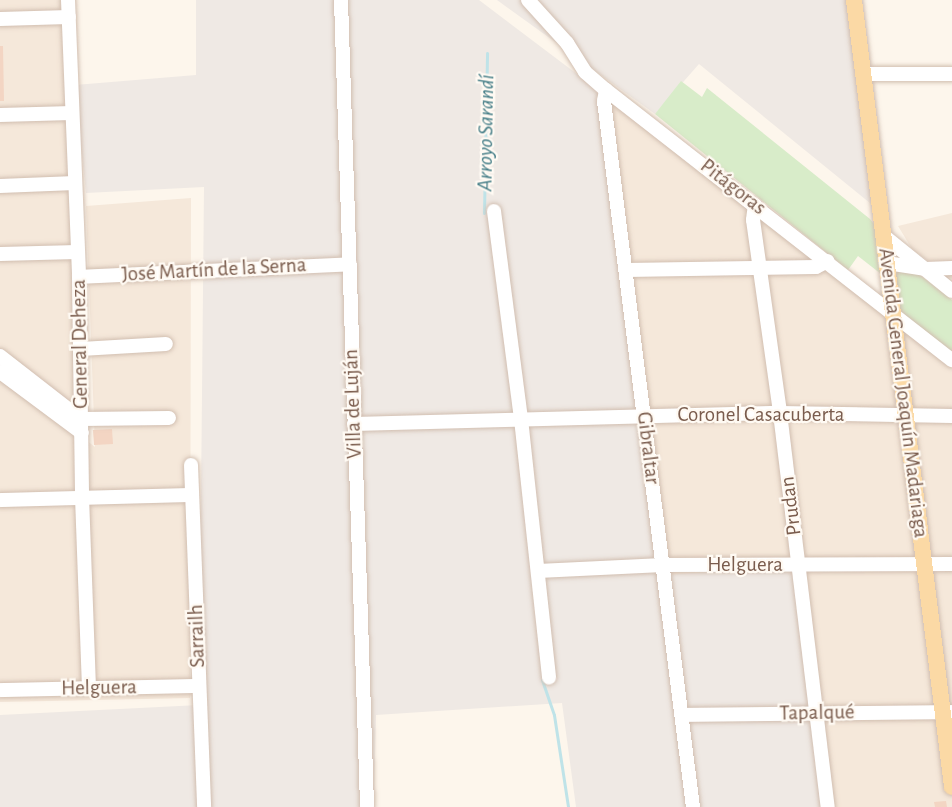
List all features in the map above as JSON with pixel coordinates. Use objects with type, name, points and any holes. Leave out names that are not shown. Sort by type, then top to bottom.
[{"type":"main road","name":"Avenida General Joaquín Madariaga","points":[[854,0],[905,416],[948,712],[952,787]]},
{"type":"street","name":"General Deheza","points":[[68,0],[79,277],[82,497],[89,688]]},
{"type":"street","name":"Villa de Luján","points":[[341,0],[367,807]]},
{"type":"street","name":"Pitágoras","points":[[528,0],[567,43],[585,72],[606,90],[952,360]]},
{"type":"street","points":[[0,19],[69,17]]},
{"type":"street","points":[[863,74],[952,74]]},
{"type":"street","name":"Gibraltar","points":[[606,90],[604,101],[693,807]]},
{"type":"street","points":[[0,115],[72,113]]},
{"type":"street","points":[[0,186],[75,183]]},
{"type":"street","name":"Prudan","points":[[755,205],[753,220],[780,413],[828,807]]},
{"type":"street","points":[[494,211],[521,419],[549,677]]},
{"type":"street","points":[[884,236],[952,291]]},
{"type":"street","points":[[0,254],[77,252]]},
{"type":"street","points":[[626,270],[816,267],[828,261]]},
{"type":"street","points":[[887,263],[924,269],[952,268]]},
{"type":"street","name":"José Martín de la Serna","points":[[79,277],[350,264]]},
{"type":"street","points":[[81,349],[166,344]]},
{"type":"street","points":[[0,356],[81,418],[169,418]]},
{"type":"street","points":[[0,372],[81,433]]},
{"type":"street","name":"Coronel Casacuberta","points":[[354,424],[780,413],[952,416]]},
{"type":"street","name":"Sarrailh","points":[[191,465],[204,807]]},
{"type":"street","points":[[0,500],[192,495]]},
{"type":"street","name":"Helguera","points":[[538,571],[663,565],[952,564]]},
{"type":"street","name":"Helguera","points":[[0,690],[199,686]]},
{"type":"street","name":"Tapalqué","points":[[682,715],[948,712]]},
{"type":"shaded area","points":[[0,0],[70,0],[78,416],[0,355]]},
{"type":"shaded area","points":[[196,0],[479,0],[610,99],[666,575],[796,565],[826,807],[576,807],[562,703],[376,715],[374,807],[0,807],[0,715],[199,705],[204,187],[86,193],[75,85],[196,75]]},
{"type":"shaded area","points":[[497,0],[859,0],[881,212],[699,64],[655,114]]},
{"type":"shaded area","points":[[610,99],[952,364],[952,807],[826,807],[665,575]]},
{"type":"shaded area","points":[[191,198],[190,698],[0,702],[0,375],[95,447],[86,206]]},
{"type":"shaded area","points":[[952,213],[952,279],[912,249],[898,226]]},
{"type":"green space","points":[[681,81],[702,97],[707,88],[870,219],[874,224],[881,274],[858,256],[848,270],[655,114]]},
{"type":"green space","points":[[902,269],[916,272],[952,300],[952,354],[901,314],[894,280],[897,272]]},
{"type":"building","points":[[0,46],[3,46],[4,101],[0,101]]},
{"type":"building","points":[[112,429],[113,444],[94,445],[93,430]]},
{"type":"building","points":[[946,801],[947,807],[935,807],[934,802]]},
{"type":"waterway","name":"Arroyo Sarandí","points":[[484,213],[487,53]]},
{"type":"waterway","name":"Arroyo Sarandí","points":[[542,680],[554,715],[568,807]]}]
